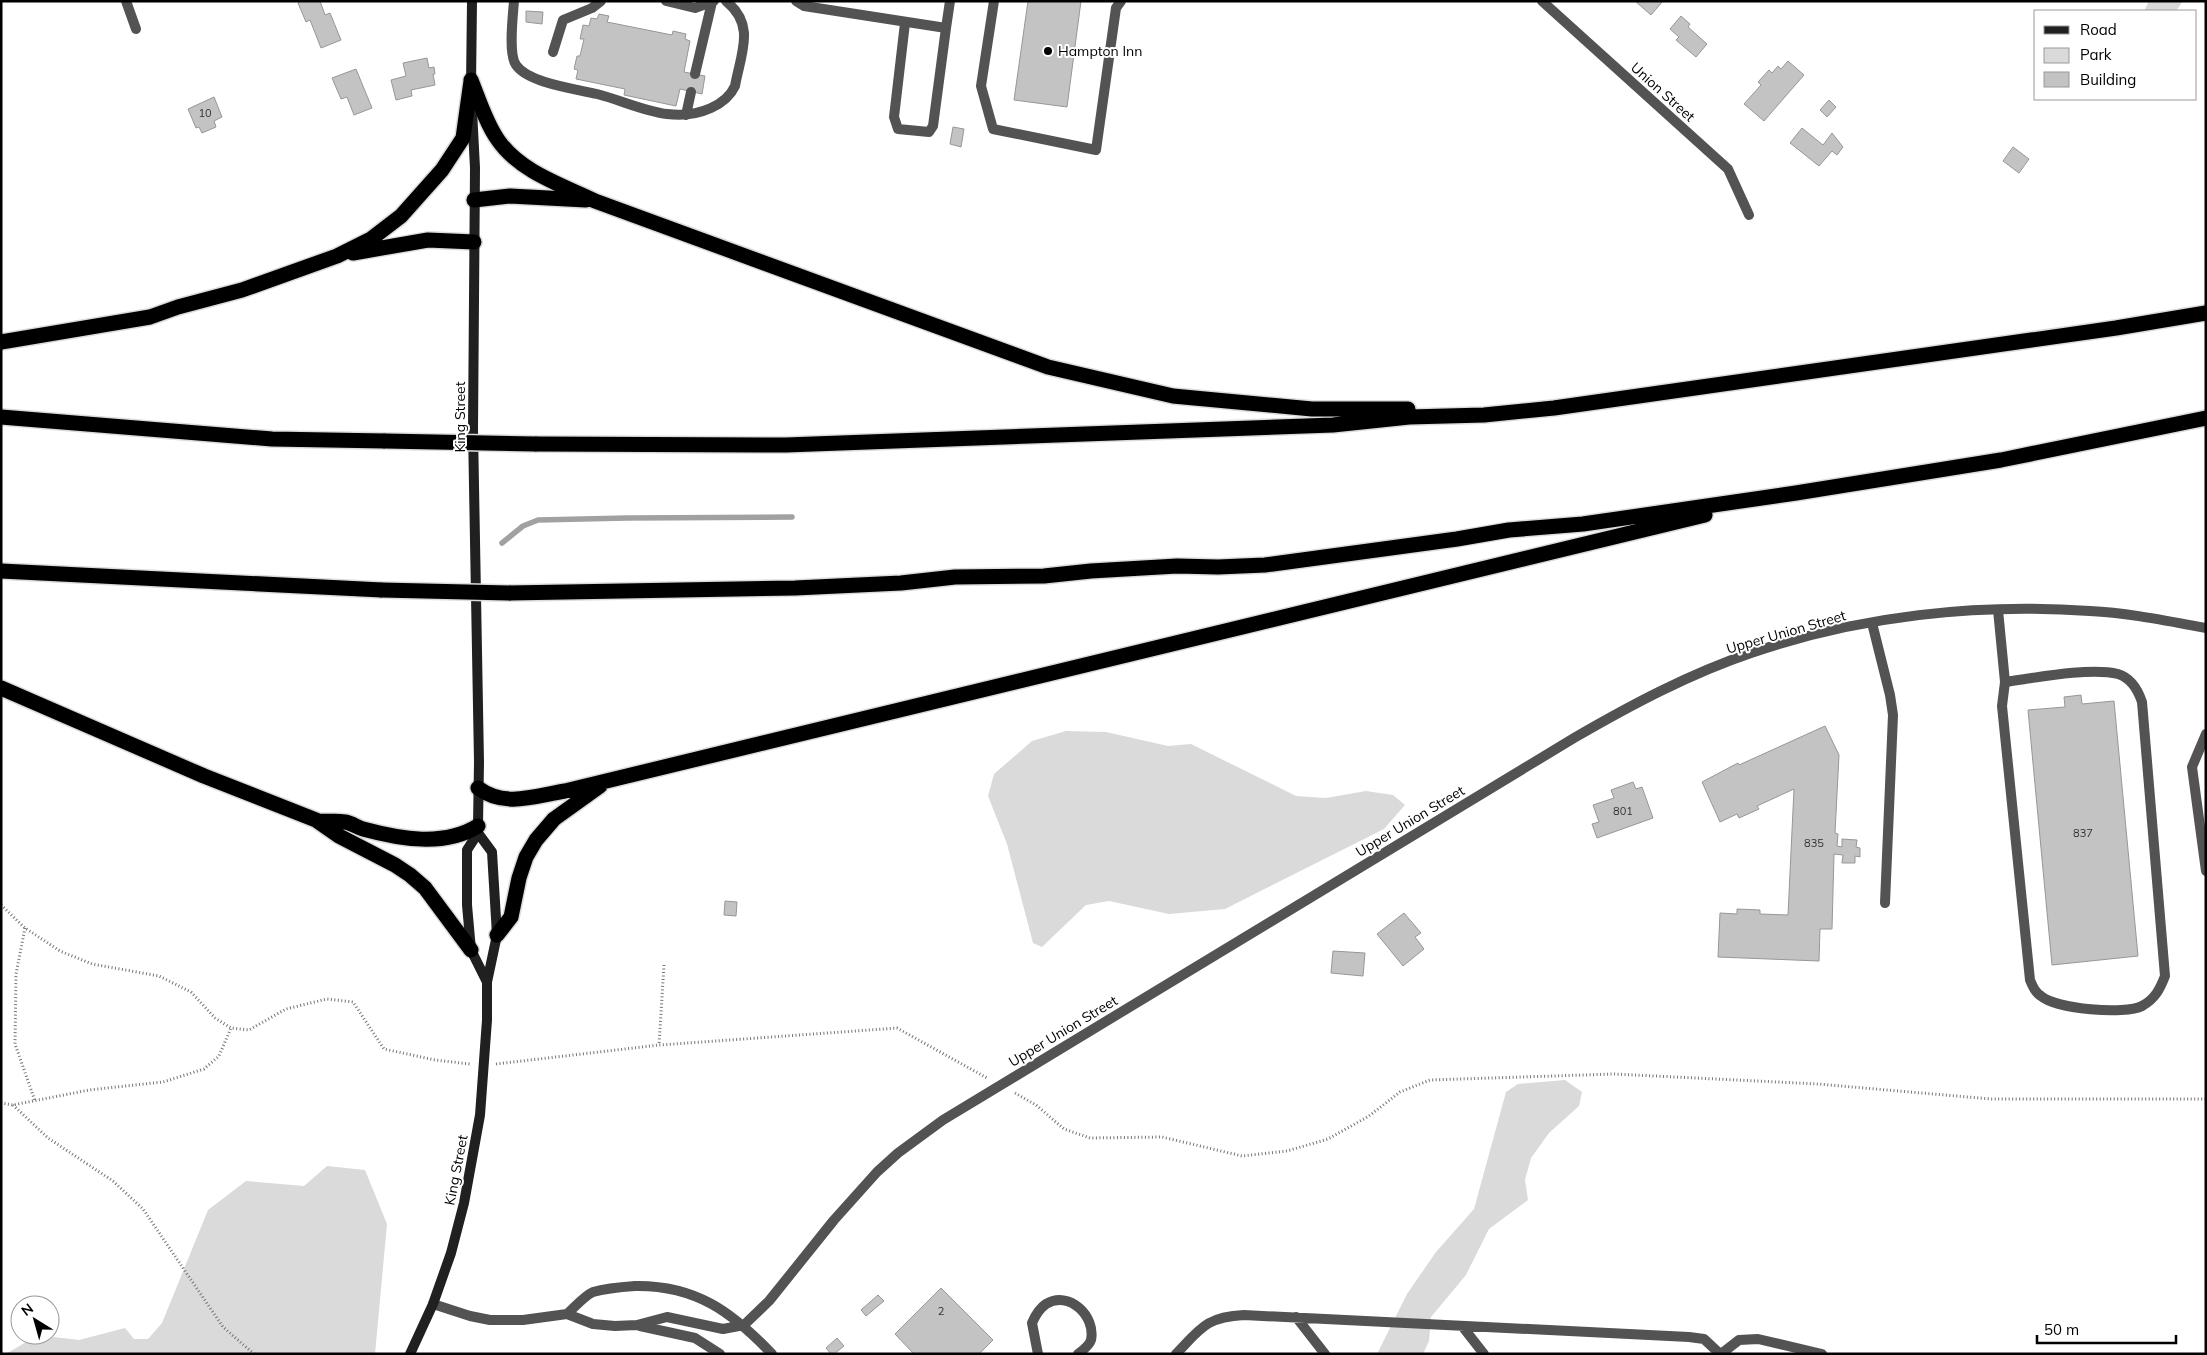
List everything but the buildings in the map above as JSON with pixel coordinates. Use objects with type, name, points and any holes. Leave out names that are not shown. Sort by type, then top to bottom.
[{"type":"highway","points":[[471,80],[499,141],[516,161],[549,180],[596,201],[1048,367],[1173,396],[1312,409],[1554,408]]},
{"type":"highway","points":[[1,342],[150,317],[178,307],[242,290],[337,256],[371,239],[401,216],[442,170],[463,138],[471,80]]},
{"type":"highway","points":[[474,200],[510,196],[596,201]]},
{"type":"highway","points":[[337,256],[428,240],[474,242]]},
{"type":"highway","points":[[1,418],[272,439],[535,444],[786,445],[1333,425],[1409,417],[1484,415],[1554,408],[2116,328],[2206,313]]},
{"type":"highway","points":[[1,571],[382,590],[509,593],[795,588],[901,583],[955,578],[1044,576],[1091,570],[1177,566],[1265,565],[1458,539],[1509,530],[1583,524],[1796,493],[2001,460],[2206,418]]},
{"type":"highway","points":[[478,788],[493,798],[510,800],[565,791],[1796,493]]},
{"type":"highway","points":[[1,688],[204,776],[316,820],[339,836],[395,865],[425,888],[471,950]]},
{"type":"highway","points":[[497,935],[511,917],[519,878],[526,857],[536,840],[554,819],[609,780]]},
{"type":"highway","points":[[316,820],[346,822],[379,833],[418,838],[447,839],[478,830]]},
{"type":"main road","name":"King Street","points":[[472,1],[471,80],[475,168],[473,430],[478,830],[467,850],[467,905],[471,950],[487,982]]},
{"type":"main road","name":"King Street","points":[[410,1354],[433,1304],[451,1253],[474,1153],[484,1066],[487,982],[497,935],[492,852],[478,830]]},
{"type":"street","points":[[126,1],[136,29]]},
{"type":"street","points":[[514,1],[513,57],[517,67],[523,73],[542,80],[612,98],[651,112],[686,116],[707,110],[721,103],[735,86],[745,32],[736,10],[726,1]]},
{"type":"street","points":[[553,52],[563,20],[592,8],[601,1]]},
{"type":"street","points":[[666,1],[695,8],[713,2]]},
{"type":"street","points":[[796,1],[804,6],[830,6],[906,23],[946,28]]},
{"type":"street","points":[[906,23],[894,118],[898,129],[929,132],[933,126],[950,1]]},
{"type":"street","points":[[994,1],[981,86],[993,129],[1096,150],[1116,8],[1121,1]]},
{"type":"street","name":"Union Street","points":[[1542,1],[1728,170],[1749,215]]},
{"type":"street","points":[[695,74],[713,2]]},
{"type":"street","points":[[686,116],[691,92]]},
{"type":"street","points":[[1998,610],[2005,682],[2002,706],[2030,980],[2034,989],[2042,997],[2070,1007],[2128,1010],[2140,1007],[2156,995],[2165,976],[2142,702],[2138,691],[2131,682],[2118,674],[2060,674],[2005,682]]},
{"type":"street","name":"Upper Union Street","points":[[744,1325],[769,1302],[834,1220],[878,1172],[920,1137],[1000,1086],[1574,738],[1635,703],[1678,682],[1752,653],[1802,639],[1872,623],[1919,615],[1998,610],[2090,610],[2129,614],[2206,628]]},
{"type":"street","points":[[1872,623],[1890,695],[1893,715],[1885,903]]},
{"type":"street","points":[[2206,734],[2192,767],[2206,872]]},
{"type":"street","points":[[566,1314],[592,1293],[619,1287],[665,1287],[681,1290],[715,1304],[744,1325],[772,1354]]},
{"type":"street","points":[[1038,1354],[1032,1323],[1043,1306],[1056,1301],[1070,1301],[1083,1311],[1091,1324],[1091,1340],[1078,1354]]},
{"type":"street","points":[[433,1304],[470,1316],[490,1320],[524,1320],[566,1314],[593,1324],[615,1326],[637,1325],[667,1317],[724,1329],[744,1325]]},
{"type":"street","points":[[1176,1354],[1202,1327],[1218,1318],[1244,1315],[1689,1337],[1704,1339],[1720,1354],[1739,1340],[1758,1339],[1822,1354]]},
{"type":"street","points":[[1296,1317],[1326,1354]]},
{"type":"street","points":[[637,1325],[695,1338],[720,1354]]},
{"type":"street","points":[[1462,1326],[1484,1354]]},
{"type":"path","points":[[1,905],[25,928],[60,951],[92,964],[159,976],[191,992],[215,1018],[230,1028],[249,1030],[286,1009],[327,999],[353,1002],[384,1049],[435,1060],[484,1066],[659,1045],[897,1028],[1036,1105],[1064,1129],[1090,1138],[1162,1138],[1242,1156],[1287,1151],[1328,1139],[1369,1116],[1400,1092],[1430,1080],[1614,1074],[1818,1084],[1991,1099],[2206,1099]]},
{"type":"path","points":[[25,928],[16,974],[16,1044],[35,1101]]},
{"type":"path","points":[[659,1045],[664,965]]},
{"type":"path","points":[[1,1103],[13,1105],[89,1090],[163,1082],[204,1069],[219,1056],[230,1028]]},
{"type":"path","points":[[13,1105],[48,1138],[113,1181],[143,1209],[223,1327],[254,1354]]},
{"type":"green space","points":[[2149,1],[2183,1],[2177,10],[2144,10]]},
{"type":"green space","points":[[1066,731],[1106,732],[1168,746],[1191,744],[1296,796],[1326,798],[1366,791],[1393,795],[1405,805],[1384,829],[1225,909],[1169,914],[1109,901],[1086,905],[1042,947],[1033,943],[1007,844],[988,796],[994,774],[1032,741]]},
{"type":"green space","points":[[1565,1080],[1582,1092],[1579,1106],[1549,1133],[1531,1158],[1525,1180],[1528,1200],[1489,1229],[1466,1275],[1431,1317],[1429,1341],[1423,1354],[1377,1354],[1407,1294],[1436,1252],[1474,1209],[1506,1092],[1518,1084]]},
{"type":"green space","points":[[327,1166],[365,1170],[387,1224],[375,1354],[6,1354],[21,1345],[60,1345],[60,1338],[79,1340],[125,1328],[134,1339],[148,1339],[162,1323],[208,1210],[246,1181],[304,1186]]},
{"type":"waterway","points":[[502,543],[523,526],[538,520],[792,517]]},
{"type":"place","name":"Hampton Inn","points":[[1048,51]]}]
